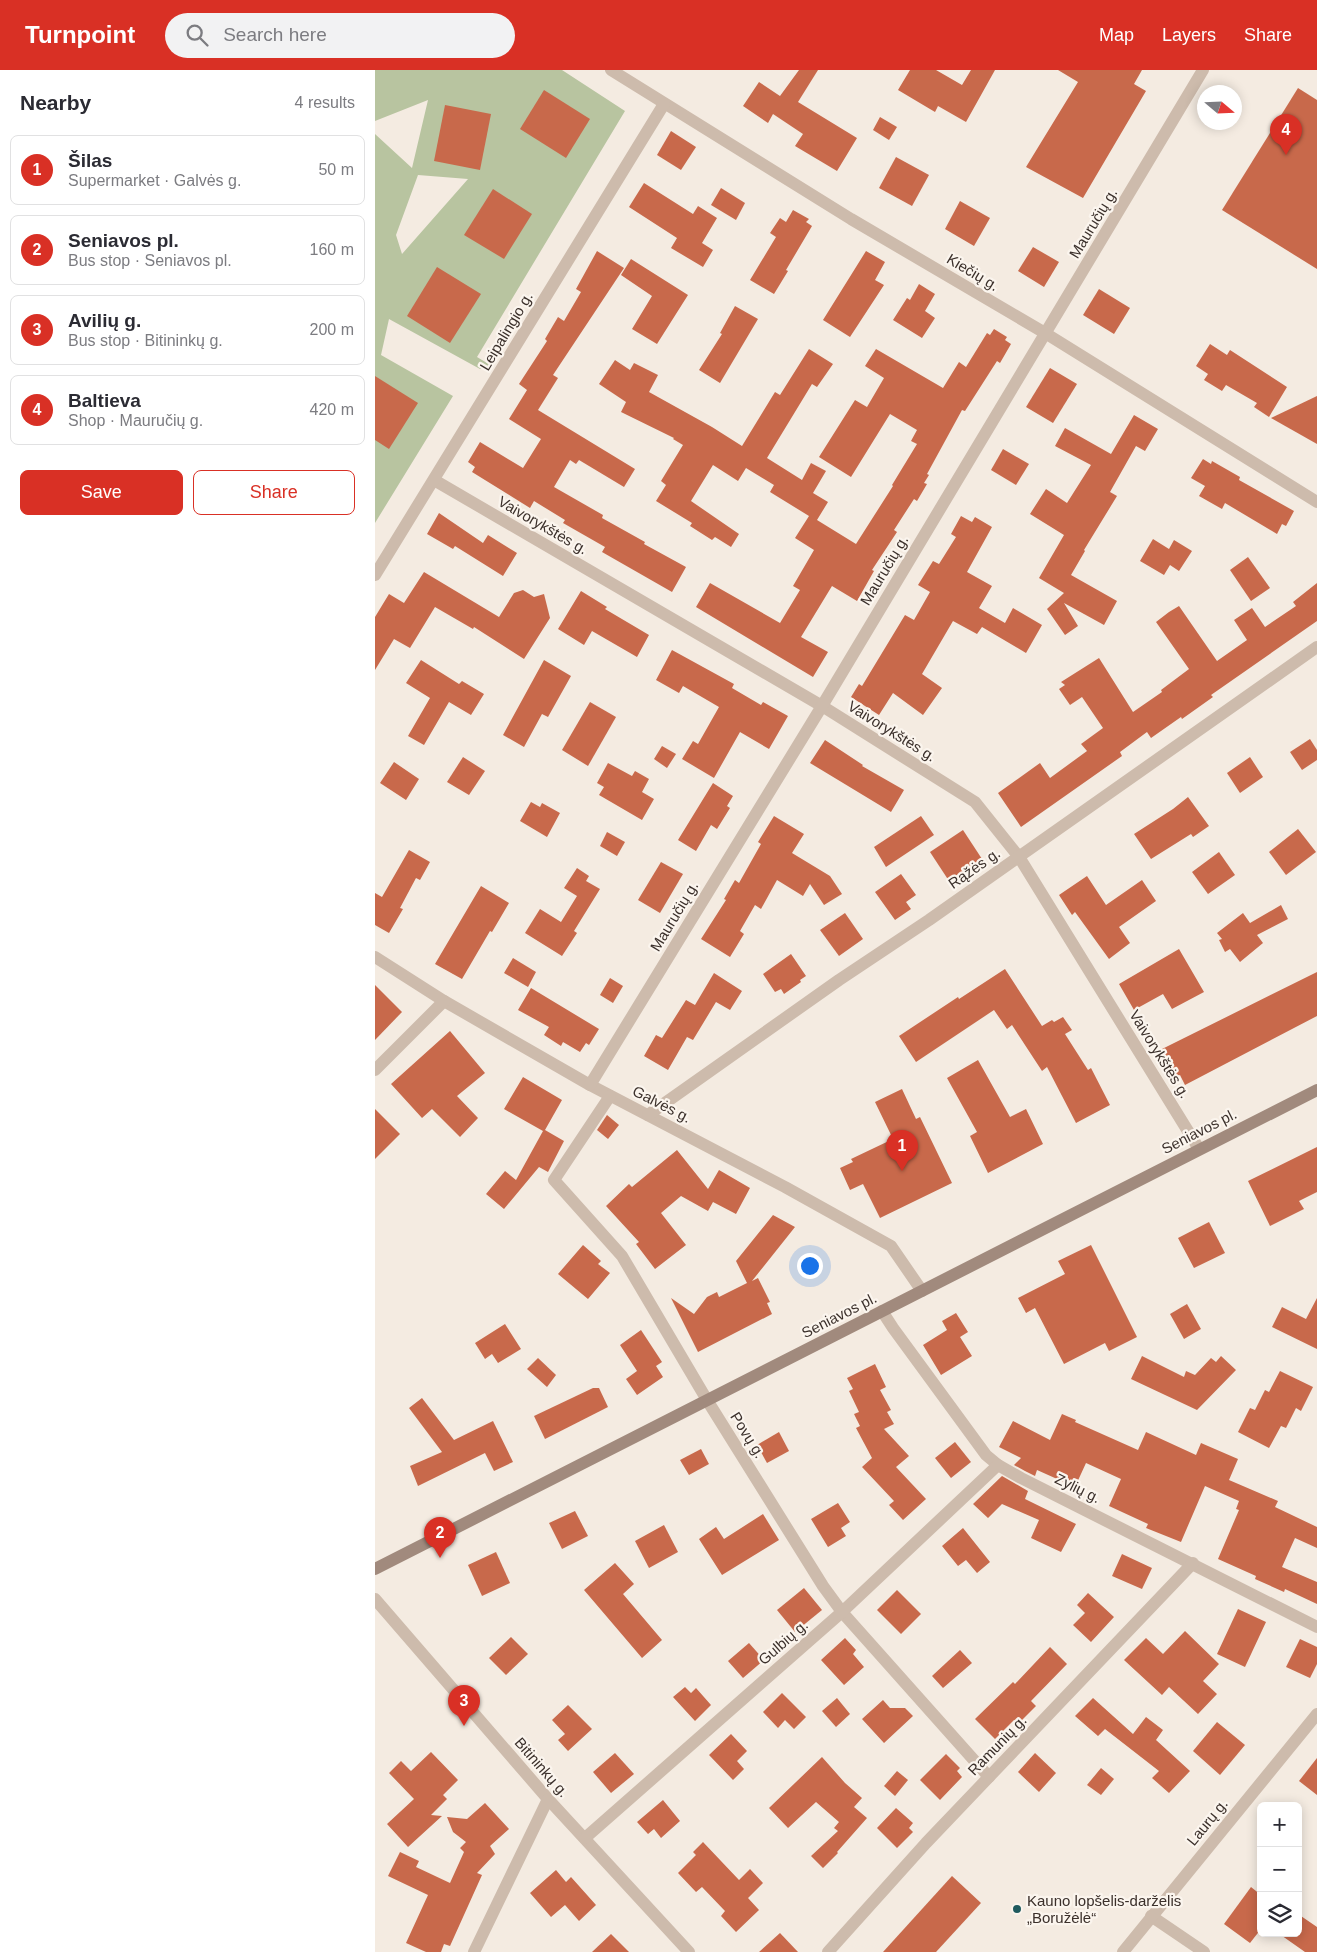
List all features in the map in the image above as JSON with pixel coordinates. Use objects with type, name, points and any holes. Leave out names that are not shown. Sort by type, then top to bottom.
[{"type":"street","name":"Kiečių g.","points":[[611,70],[851,219],[1045,333],[1317,502]]},
{"type":"street","name":"Mauručių g.","points":[[590,1085],[822,706],[1203,70]]},
{"type":"street","name":"Leipalingio g.","points":[[375,575],[664,104]]},
{"type":"street","name":"Vaivorykštės g.","points":[[434,480],[822,706],[975,802],[1019,857],[1199,1149]]},
{"type":"street","name":"Rąžės g.","points":[[649,1115],[839,980],[1019,857],[1317,647]]},
{"type":"street","name":"Galvės g.","points":[[375,957],[444,1001],[590,1085],[785,1187],[891,1246],[922,1291]]},
{"type":"street","points":[[375,1070],[444,1001]]},
{"type":"street","name":"Seniavos pl.","points":[[375,1569],[1317,1090]]},
{"type":"street","name":"Povų g.","points":[[610,1096],[554,1180],[621,1256],[707,1400],[823,1586],[842,1612],[989,1776]]},
{"type":"street","name":"Zylių g.","points":[[882,1311],[986,1455],[998,1465],[1317,1627]]},
{"type":"street","name":"Gulbių g.","points":[[585,1838],[842,1612],[998,1465]]},
{"type":"street","name":"Ramunių g.","points":[[828,1952],[989,1776],[1193,1563]]},
{"type":"street","name":"Bitininkų g.","points":[[375,1599],[548,1799],[689,1952]]},
{"type":"street","name":"Laurų g.","points":[[1123,1952],[1317,1714]]},
{"type":"street","points":[[474,1952],[548,1799]]},
{"type":"street","points":[[1151,1916],[1204,1952]]},
{"type":"green space","points":[[375,70],[562,70],[625,111],[477,357],[492,366],[480,369],[389,319],[381,355],[453,396],[375,523],[375,134],[412,168],[428,100],[375,121]],"holes":[[[418,175],[468,179],[402,254],[396,235]]]},
{"type":"building","points":[[799,70],[818,70],[798,102],[857,138],[837,171],[795,146],[803,134],[773,114],[768,123],[743,106],[759,82],[780,96]]},
{"type":"building","points":[[910,70],[936,70],[962,85],[971,70],[995,70],[966,122],[938,106],[935,112],[898,90]]},
{"type":"building","points":[[1058,70],[1142,70],[1134,84],[1146,91],[1083,198],[1026,167],[1078,82]]},
{"type":"building","points":[[1298,88],[1317,100],[1317,269],[1222,210]]},
{"type":"building","points":[[544,90],[590,119],[566,158],[520,129]]},
{"type":"building","points":[[445,105],[491,114],[480,170],[434,161]]},
{"type":"building","points":[[880,117],[897,127],[889,140],[873,130]]},
{"type":"building","points":[[671,131],[696,147],[681,170],[657,155]]},
{"type":"building","points":[[896,157],[929,175],[912,206],[879,188]]},
{"type":"building","points":[[644,183],[693,214],[698,206],[717,218],[702,243],[713,250],[703,267],[671,248],[677,238],[629,207]]},
{"type":"building","points":[[721,188],[745,203],[736,220],[711,205]]},
{"type":"building","points":[[493,189],[532,214],[504,259],[464,235]]},
{"type":"building","points":[[960,201],[990,218],[974,246],[945,229]]},
{"type":"building","points":[[793,210],[809,219],[806,222],[812,226],[774,294],[750,280],[776,237],[770,233],[780,218],[786,222]]},
{"type":"building","points":[[1033,247],[1059,262],[1044,287],[1018,271]]},
{"type":"building","points":[[597,251],[624,268],[553,375],[558,378],[538,410],[635,469],[624,487],[579,460],[576,464],[570,460],[554,487],[603,515],[602,518],[645,542],[644,544],[686,567],[672,592],[602,552],[605,547],[563,523],[565,520],[534,501],[530,508],[472,472],[475,467],[468,462],[480,442],[523,468],[541,439],[509,419],[527,390],[519,384],[547,341],[545,339],[558,317],[564,321],[581,292],[576,289]]},
{"type":"building","points":[[866,251],[885,262],[875,280],[884,285],[850,337],[823,320]]},
{"type":"building","points":[[631,259],[688,295],[657,344],[632,329],[652,296],[621,275]]},
{"type":"building","points":[[437,267],[481,294],[450,343],[407,316]]},
{"type":"building","points":[[919,284],[935,294],[925,311],[935,318],[922,338],[893,320],[907,298],[910,300]]},
{"type":"building","points":[[1099,289],[1130,308],[1114,334],[1083,315]]},
{"type":"building","points":[[735,306],[758,319],[720,383],[699,370],[722,334],[720,333]]},
{"type":"building","points":[[994,329],[1007,337],[1005,340],[1011,344],[1000,363],[997,361],[965,411],[962,410],[927,474],[929,475],[924,483],[927,484],[917,501],[914,499],[894,530],[897,532],[872,570],[874,571],[857,601],[832,586],[801,637],[828,652],[813,677],[696,607],[710,583],[780,623],[800,590],[793,586],[814,550],[795,538],[809,516],[770,492],[774,485],[746,468],[738,481],[713,465],[691,501],[739,534],[731,547],[715,537],[712,540],[690,526],[692,523],[656,501],[666,485],[661,481],[683,445],[674,438],[621,412],[626,402],[599,384],[615,360],[630,370],[634,363],[658,375],[649,392],[742,446],[775,392],[780,395],[809,349],[833,364],[817,387],[812,384],[767,458],[802,480],[811,463],[826,471],[813,493],[828,502],[817,520],[856,544],[917,444],[911,441],[917,430],[890,414],[851,477],[819,457],[855,400],[867,407],[884,378],[865,366],[876,349],[943,388],[959,362],[966,367],[987,333],[990,335]]},
{"type":"building","points":[[1210,344],[1227,355],[1230,350],[1287,387],[1269,417],[1254,407],[1257,403],[1226,385],[1222,391],[1204,380],[1208,374],[1196,366]]},
{"type":"building","points":[[1050,368],[1077,384],[1053,423],[1026,407]]},
{"type":"building","points":[[375,376],[418,403],[389,449],[375,440]]},
{"type":"building","points":[[1317,396],[1317,444],[1271,418]]},
{"type":"building","points":[[1134,415],[1158,429],[1145,451],[1136,446],[1110,492],[1117,496],[1071,575],[1117,601],[1104,625],[1064,603],[1078,626],[1065,635],[1047,609],[1064,593],[1039,578],[1064,535],[1030,514],[1046,489],[1067,503],[1091,465],[1055,446],[1065,428],[1111,454]]},
{"type":"building","points":[[1003,449],[1029,464],[1016,485],[991,470]]},
{"type":"building","points":[[1203,459],[1211,464],[1212,461],[1240,477],[1239,480],[1294,511],[1286,526],[1282,524],[1277,534],[1225,503],[1222,509],[1199,496],[1205,486],[1191,478]]},
{"type":"building","points":[[439,513],[483,543],[488,535],[517,553],[503,576],[455,546],[453,549],[427,534]]},
{"type":"building","points":[[961,516],[972,522],[975,517],[992,527],[967,572],[992,586],[979,608],[1005,623],[1013,608],[1042,625],[1026,653],[982,627],[977,634],[953,621],[922,674],[942,688],[923,715],[893,693],[879,715],[851,697],[859,684],[862,686],[905,615],[914,620],[930,592],[918,585],[933,561],[939,564],[956,537],[951,534]]},
{"type":"building","points":[[1153,539],[1169,549],[1174,540],[1192,551],[1179,571],[1170,565],[1164,575],[1140,561]]},
{"type":"building","points":[[1248,557],[1270,588],[1251,601],[1230,570]]},
{"type":"building","points":[[424,572],[499,617],[514,593],[523,590],[534,597],[544,594],[550,618],[524,659],[474,627],[473,629],[435,607],[410,648],[394,639],[375,670],[375,617],[389,594],[404,603]]},
{"type":"building","points":[[1317,583],[1317,621],[1211,695],[1213,697],[1182,719],[1181,717],[1151,738],[1147,732],[1120,752],[1122,756],[1021,827],[998,793],[1040,763],[1050,778],[1087,751],[1081,744],[1103,728],[1082,697],[1070,705],[1059,689],[1065,685],[1061,682],[1099,658],[1133,712],[1162,692],[1161,690],[1189,669],[1156,622],[1169,612],[1179,606],[1217,661],[1247,640],[1234,620],[1252,608],[1265,627],[1296,606],[1293,602]]},
{"type":"building","points":[[581,591],[607,607],[605,609],[649,635],[637,657],[592,631],[584,645],[558,629]]},
{"type":"building","points":[[672,650],[734,684],[732,688],[761,705],[763,702],[788,716],[769,749],[740,732],[714,778],[682,759],[693,741],[698,744],[719,707],[683,686],[679,693],[656,680]]},
{"type":"building","points":[[421,660],[459,684],[462,681],[484,694],[471,715],[449,702],[424,745],[408,736],[430,698],[406,683]]},
{"type":"building","points":[[544,660],[571,676],[548,717],[542,714],[524,747],[503,735]]},
{"type":"building","points":[[590,702],[616,717],[588,766],[562,750]]},
{"type":"building","points":[[1310,739],[1317,750],[1317,760],[1302,770],[1290,752]]},
{"type":"building","points":[[825,740],[862,766],[904,790],[891,812],[810,763]]},
{"type":"building","points":[[662,746],[676,754],[667,768],[654,759]]},
{"type":"building","points":[[463,757],[485,771],[469,795],[447,782]]},
{"type":"building","points":[[1250,757],[1263,777],[1240,793],[1227,773]]},
{"type":"building","points":[[394,762],[419,779],[406,800],[380,783]]},
{"type":"building","points":[[608,763],[632,776],[635,771],[649,779],[642,792],[654,799],[642,820],[599,795],[604,787],[597,783]]},
{"type":"building","points":[[713,783],[733,796],[727,806],[730,808],[717,829],[711,825],[696,851],[678,840]]},
{"type":"building","points":[[1188,797],[1209,826],[1193,837],[1191,834],[1151,859],[1134,834]]},
{"type":"building","points":[[531,802],[540,807],[542,803],[560,813],[547,837],[520,821]]},
{"type":"building","points":[[774,816],[804,834],[792,853],[830,876],[842,894],[824,905],[810,884],[803,896],[777,880],[761,909],[755,905],[740,931],[744,934],[730,957],[701,939],[726,900],[724,899],[735,880],[739,883],[761,844],[758,842]]},
{"type":"building","points":[[921,816],[934,835],[886,867],[874,847]]},
{"type":"building","points":[[1298,829],[1316,852],[1286,875],[1269,852]]},
{"type":"building","points":[[963,830],[982,859],[949,881],[930,852]]},
{"type":"building","points":[[607,832],[625,842],[617,856],[600,846]]},
{"type":"building","points":[[409,850],[430,862],[420,880],[416,878],[400,908],[403,909],[389,933],[375,925],[375,893],[382,897]]},
{"type":"building","points":[[1219,852],[1235,875],[1208,894],[1192,872]]},
{"type":"building","points":[[661,862],[683,874],[660,913],[638,900]]},
{"type":"building","points":[[577,868],[589,876],[586,881],[600,889],[574,931],[577,933],[562,956],[525,933],[540,909],[561,922],[577,896],[564,888]]},
{"type":"building","points":[[901,874],[916,895],[906,902],[911,909],[895,920],[875,892]]},
{"type":"building","points":[[1087,876],[1106,905],[1142,880],[1156,901],[1119,927],[1130,943],[1109,959],[1075,912],[1072,915],[1059,895]]},
{"type":"building","points":[[481,886],[509,903],[462,979],[435,964]]},
{"type":"building","points":[[1281,905],[1288,919],[1257,935],[1263,943],[1240,962],[1230,949],[1225,952],[1219,940],[1222,939],[1217,933],[1243,913],[1250,923]]},
{"type":"building","points":[[845,913],[863,939],[839,956],[820,930]]},
{"type":"building","points":[[1179,949],[1204,992],[1172,1009],[1163,994],[1134,1010],[1119,984]]},
{"type":"building","points":[[791,954],[806,976],[784,994],[781,989],[775,992],[763,974]]},
{"type":"building","points":[[513,958],[536,972],[528,987],[504,973]]},
{"type":"building","points":[[1005,969],[1042,1026],[1052,1020],[1054,1022],[1063,1017],[1072,1030],[1065,1034],[1088,1070],[1091,1068],[1110,1105],[1076,1123],[1047,1067],[1042,1071],[1012,1025],[1007,1029],[994,1010],[916,1062],[899,1036]]},
{"type":"building","points":[[1317,972],[1317,1016],[1185,1085],[1180,1075],[1173,1078],[1160,1050]]},
{"type":"building","points":[[714,973],[742,991],[730,1010],[716,1002],[693,1040],[687,1037],[668,1070],[644,1056],[656,1035],[662,1038],[686,1000],[695,1005]]},
{"type":"building","points":[[610,978],[623,986],[613,1003],[600,995]]},
{"type":"building","points":[[375,985],[402,1012],[375,1040]]},
{"type":"building","points":[[531,988],[599,1029],[589,1045],[586,1043],[580,1052],[563,1042],[561,1046],[544,1035],[549,1027],[518,1010]]},
{"type":"building","points":[[450,1031],[485,1073],[457,1096],[478,1118],[460,1137],[432,1109],[422,1118],[391,1084]]},
{"type":"building","points":[[978,1060],[1010,1117],[1026,1109],[1043,1144],[988,1173],[970,1136],[977,1132],[947,1078]]},
{"type":"building","points":[[523,1077],[562,1100],[545,1130],[564,1141],[548,1172],[539,1167],[504,1209],[486,1194],[505,1171],[516,1180],[543,1131],[504,1109]]},
{"type":"building","points":[[902,1089],[916,1119],[920,1117],[952,1183],[880,1218],[863,1184],[850,1190],[840,1168],[853,1162],[851,1159],[893,1139],[875,1102]]},
{"type":"building","points":[[375,1109],[400,1134],[375,1159]]},
{"type":"building","points":[[607,1115],[619,1125],[608,1139],[597,1130]]},
{"type":"building","points":[[1317,1147],[1317,1192],[1299,1201],[1304,1209],[1270,1226],[1248,1181]]},
{"type":"building","points":[[677,1150],[708,1189],[719,1170],[750,1188],[736,1214],[713,1202],[708,1211],[681,1196],[661,1213],[686,1245],[655,1269],[636,1244],[639,1242],[606,1206],[629,1184],[632,1187]]},
{"type":"building","points":[[773,1215],[795,1227],[752,1281],[758,1278],[770,1302],[767,1303],[772,1314],[698,1352],[671,1298],[694,1314],[707,1297],[717,1292],[719,1297],[747,1283],[736,1261]]},
{"type":"building","points":[[1209,1222],[1225,1253],[1194,1268],[1178,1238]]},
{"type":"building","points":[[583,1245],[601,1261],[598,1264],[610,1273],[588,1299],[558,1274]]},
{"type":"building","points":[[1091,1245],[1137,1337],[1109,1351],[1105,1343],[1064,1364],[1035,1308],[1026,1313],[1018,1298],[1065,1274],[1058,1261]]},
{"type":"building","points":[[1317,1298],[1317,1349],[1272,1327],[1282,1307],[1306,1319]]},
{"type":"building","points":[[1187,1304],[1201,1329],[1184,1339],[1170,1314]]},
{"type":"building","points":[[956,1313],[968,1332],[960,1337],[972,1356],[941,1375],[923,1345],[947,1330],[942,1321]]},
{"type":"building","points":[[505,1324],[521,1349],[498,1363],[492,1354],[485,1359],[475,1343]]},
{"type":"building","points":[[641,1330],[662,1362],[656,1366],[663,1377],[637,1395],[626,1379],[637,1371],[620,1345]]},
{"type":"building","points":[[1142,1356],[1184,1377],[1186,1371],[1195,1375],[1211,1358],[1216,1362],[1221,1356],[1236,1370],[1197,1410],[1131,1379]]},
{"type":"building","points":[[538,1358],[556,1375],[547,1387],[527,1369]]},
{"type":"building","points":[[875,1364],[886,1387],[880,1390],[891,1410],[887,1412],[894,1424],[884,1429],[909,1456],[896,1467],[926,1499],[903,1520],[889,1505],[894,1501],[862,1467],[872,1458],[856,1428],[860,1426],[854,1414],[859,1412],[849,1391],[853,1389],[847,1378]]},
{"type":"building","points":[[1280,1371],[1313,1387],[1301,1411],[1296,1408],[1286,1428],[1281,1426],[1269,1448],[1238,1432],[1250,1408],[1255,1410],[1265,1390],[1269,1392]]},
{"type":"building","points":[[593,1388],[599,1388],[608,1407],[545,1439],[534,1416]]},
{"type":"building","points":[[422,1398],[454,1440],[493,1421],[513,1462],[494,1471],[485,1453],[418,1486],[410,1466],[442,1452],[409,1408]]},
{"type":"building","points":[[1062,1414],[1076,1420],[1075,1422],[1138,1450],[1146,1432],[1196,1455],[1201,1443],[1238,1459],[1229,1480],[1278,1501],[1275,1507],[1317,1527],[1317,1548],[1295,1538],[1282,1567],[1317,1582],[1317,1604],[1285,1589],[1284,1592],[1255,1579],[1256,1576],[1218,1559],[1239,1510],[1236,1509],[1239,1501],[1205,1486],[1181,1542],[1146,1528],[1148,1524],[1109,1506],[1121,1479],[1086,1463],[1075,1487],[1037,1470],[1035,1476],[1025,1471],[1014,1465],[1021,1458],[999,1447],[1013,1421],[1050,1440]]},
{"type":"building","points":[[779,1432],[789,1451],[767,1463],[757,1445]]},
{"type":"building","points":[[955,1442],[971,1462],[951,1478],[935,1458]]},
{"type":"building","points":[[701,1449],[709,1464],[689,1475],[680,1460]]},
{"type":"building","points":[[1002,1476],[1028,1491],[1025,1499],[1076,1524],[1061,1552],[1031,1538],[1039,1520],[1002,1504],[988,1518],[973,1504]]},
{"type":"building","points":[[838,1503],[850,1522],[841,1528],[846,1536],[828,1547],[811,1519]]},
{"type":"building","points":[[575,1511],[588,1536],[562,1549],[549,1523]]},
{"type":"building","points":[[763,1514],[779,1540],[722,1575],[699,1539],[716,1527],[724,1539]]},
{"type":"building","points":[[664,1525],[678,1552],[649,1568],[635,1541]]},
{"type":"building","points":[[963,1528],[990,1562],[977,1573],[966,1560],[958,1566],[942,1546]]},
{"type":"building","points":[[496,1552],[510,1583],[482,1596],[468,1565]]},
{"type":"building","points":[[1122,1554],[1152,1568],[1142,1589],[1112,1576]]},
{"type":"building","points":[[615,1563],[634,1584],[623,1594],[662,1640],[642,1658],[584,1590]]},
{"type":"building","points":[[804,1588],[822,1610],[795,1632],[777,1610]]},
{"type":"building","points":[[897,1590],[921,1614],[901,1634],[877,1610]]},
{"type":"building","points":[[1088,1593],[1114,1617],[1091,1642],[1073,1625],[1085,1613],[1077,1605]]},
{"type":"building","points":[[1238,1609],[1266,1622],[1245,1667],[1217,1654]]},
{"type":"building","points":[[1185,1631],[1219,1664],[1203,1681],[1217,1694],[1198,1714],[1169,1687],[1162,1695],[1124,1660],[1146,1638],[1163,1654]]},
{"type":"building","points":[[511,1637],[528,1654],[506,1675],[489,1658]]},
{"type":"building","points":[[845,1638],[856,1650],[853,1654],[864,1667],[844,1685],[821,1660]]},
{"type":"building","points":[[1300,1639],[1317,1647],[1317,1664],[1310,1678],[1286,1667]]},
{"type":"building","points":[[749,1643],[764,1660],[743,1678],[728,1661]]},
{"type":"building","points":[[1050,1647],[1067,1664],[1031,1701],[1036,1706],[1018,1724],[1014,1720],[995,1739],[975,1719],[1013,1682],[1015,1684]]},
{"type":"building","points":[[960,1650],[972,1663],[943,1688],[932,1676]]},
{"type":"building","points":[[685,1687],[691,1693],[696,1688],[711,1705],[695,1721],[673,1697]]},
{"type":"building","points":[[782,1693],[806,1717],[794,1729],[785,1720],[778,1728],[763,1712]]},
{"type":"building","points":[[837,1698],[850,1714],[836,1727],[822,1711]]},
{"type":"building","points":[[1093,1698],[1133,1734],[1146,1717],[1163,1730],[1156,1740],[1190,1771],[1169,1793],[1152,1778],[1159,1771],[1105,1729],[1098,1736],[1075,1716]]},
{"type":"building","points":[[883,1700],[890,1708],[905,1708],[913,1716],[884,1743],[862,1719]]},
{"type":"building","points":[[568,1705],[592,1729],[568,1751],[558,1740],[565,1734],[552,1720]]},
{"type":"building","points":[[1217,1722],[1245,1745],[1220,1775],[1193,1751]]},
{"type":"building","points":[[731,1734],[747,1751],[737,1761],[744,1769],[733,1780],[709,1755]]},
{"type":"building","points":[[431,1752],[458,1780],[443,1795],[447,1799],[431,1815],[442,1816],[408,1847],[387,1824],[414,1799],[389,1773],[401,1761],[411,1771]]},
{"type":"building","points":[[615,1753],[634,1774],[611,1793],[593,1772]]},
{"type":"building","points":[[1035,1753],[1056,1773],[1039,1792],[1018,1772]]},
{"type":"building","points":[[946,1754],[960,1768],[957,1771],[962,1777],[940,1800],[920,1780]]},
{"type":"building","points":[[822,1757],[845,1783],[862,1798],[854,1807],[867,1818],[823,1868],[811,1856],[838,1831],[834,1828],[839,1822],[816,1802],[788,1828],[769,1808]]},
{"type":"building","points":[[1317,1758],[1317,1795],[1299,1781]]},
{"type":"building","points":[[1101,1768],[1114,1779],[1101,1795],[1087,1785]]},
{"type":"building","points":[[897,1771],[908,1780],[895,1796],[884,1786]]},
{"type":"building","points":[[663,1800],[680,1821],[661,1838],[654,1829],[648,1834],[637,1822]]},
{"type":"building","points":[[485,1803],[509,1829],[490,1846],[495,1854],[477,1873],[482,1875],[450,1946],[444,1944],[441,1952],[426,1952],[406,1943],[428,1895],[388,1876],[400,1852],[419,1861],[416,1867],[450,1883],[464,1852],[460,1848],[466,1842],[453,1832],[447,1817],[467,1819]]},
{"type":"building","points":[[896,1808],[913,1823],[909,1828],[913,1832],[897,1848],[877,1828]]},
{"type":"building","points":[[703,1842],[739,1880],[750,1869],[763,1883],[748,1898],[759,1910],[736,1932],[721,1916],[725,1911],[702,1887],[696,1892],[678,1873],[696,1855],[693,1852]]},
{"type":"building","points":[[556,1870],[566,1882],[571,1877],[596,1905],[579,1921],[565,1905],[551,1917],[530,1893]]},
{"type":"building","points":[[952,1876],[981,1903],[936,1952],[883,1952]]},
{"type":"building","points":[[1251,1887],[1257,1892],[1257,1934],[1250,1943],[1224,1924]]},
{"type":"building","points":[[1302,1917],[1317,1927],[1317,1952],[1305,1952],[1284,1937],[1302,1937]]},
{"type":"building","points":[[780,1933],[798,1952],[759,1952]]},
{"type":"building","points":[[611,1934],[629,1952],[592,1952]]},
{"type":"place","name":"Baltieva","points":[[1286,155]]},
{"type":"place","name":"Šilas","points":[[902,1171]]},
{"type":"place","name":"Seniavos pl.","points":[[440,1558]]},
{"type":"place","name":"Avilių g.","points":[[464,1726]]},
{"type":"place","name":"Kauno lopšelis-darželis „Boružėlė“","points":[[1017,1909]]}]
